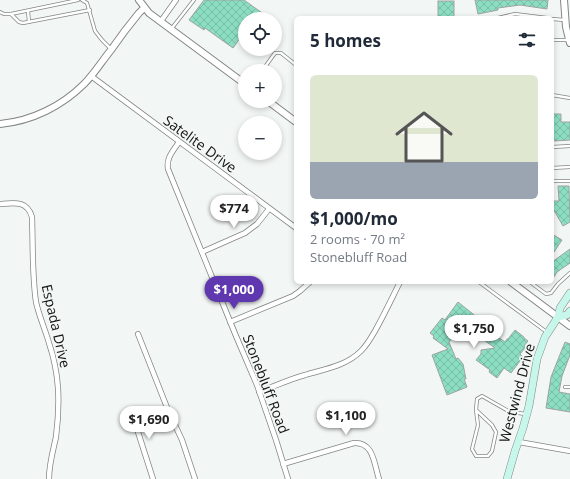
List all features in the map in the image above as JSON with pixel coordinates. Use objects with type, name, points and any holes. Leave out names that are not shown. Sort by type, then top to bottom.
[{"type":"main road","name":"Westwind Drive","points":[[507,479],[529,406],[537,359],[545,337],[558,317],[560,308],[570,293]]},
{"type":"main road","points":[[558,317],[567,314],[570,311]]},
{"type":"street","points":[[139,0],[149,13],[238,79]]},
{"type":"street","points":[[161,21],[176,0]]},
{"type":"street","points":[[564,0],[570,41]]},
{"type":"street","points":[[0,124],[23,120],[50,109],[64,101],[85,83],[144,8]]},
{"type":"street","name":"Satelite Drive","points":[[91,76],[294,227]]},
{"type":"street","points":[[278,108],[294,120]]},
{"type":"street","name":"Stonebluff Road","points":[[179,142],[170,157],[168,169],[259,392],[288,479]]},
{"type":"street","name":"Espada Drive","points":[[0,204],[21,204],[28,208],[32,217],[34,287],[36,303],[54,359],[58,390],[58,421],[49,468],[49,479]]},
{"type":"street","points":[[202,252],[245,233],[257,224],[269,209]]},
{"type":"street","points":[[230,322],[293,296],[308,284]]},
{"type":"street","points":[[259,392],[305,375],[338,366],[355,357],[368,343],[399,284]]},
{"type":"street","points":[[514,284],[570,326]]},
{"type":"street","points":[[138,334],[168,410],[182,440],[195,479]]},
{"type":"street","points":[[154,479],[137,429],[140,424],[147,419],[168,410]]},
{"type":"street","points":[[519,442],[570,451]]},
{"type":"street","points":[[284,464],[354,443],[359,443],[368,447],[371,452],[378,479]]},
{"type":"lane","points":[[0,12],[4,14],[11,14],[78,0]]},
{"type":"lane","points":[[82,0],[88,3],[95,31],[111,49]]},
{"type":"lane","points":[[172,29],[194,0]]},
{"type":"lane","points":[[11,14],[19,22],[23,23],[90,10]]},
{"type":"lane","points":[[28,11],[28,22]]},
{"type":"lane","points":[[506,16],[515,14],[531,16]]},
{"type":"lane","points":[[554,19],[566,20]]},
{"type":"lane","points":[[554,40],[570,41]]},
{"type":"lane","points":[[267,64],[275,53],[281,53],[294,63]]},
{"type":"lane","points":[[554,95],[570,98]]},
{"type":"lane","points":[[554,147],[570,146]]},
{"type":"lane","points":[[554,168],[570,167]]},
{"type":"lane","points":[[554,181],[570,181]]},
{"type":"lane","points":[[533,284],[546,294],[551,293],[570,272]]},
{"type":"lane","points":[[482,284],[548,333]]},
{"type":"lane","points":[[565,386],[570,388]]},
{"type":"lane","points":[[476,410],[492,425],[496,432],[492,451],[488,456],[476,456],[472,449],[478,425],[476,410],[477,399],[482,396],[510,412],[527,414]]},
{"type":"building","points":[[204,0],[244,0],[261,12],[238,12],[238,41],[233,48],[205,28],[204,30],[189,20]]},
{"type":"building","points":[[475,0],[548,0],[547,9],[520,5],[498,8],[498,10],[478,14]]},
{"type":"building","points":[[438,1],[454,1],[454,16],[438,16]]},
{"type":"building","points":[[554,114],[561,114],[561,122],[570,122],[570,140],[554,141]]},
{"type":"building","points":[[558,186],[569,186],[570,222],[563,226],[554,210],[554,201],[559,201]]},
{"type":"building","points":[[554,235],[562,240],[554,252]]},
{"type":"building","points":[[570,249],[570,263],[557,272],[554,277],[554,261]]},
{"type":"building","points":[[458,302],[499,335],[498,337],[505,342],[515,330],[528,341],[524,346],[526,347],[520,354],[523,357],[511,373],[504,368],[497,378],[489,372],[490,370],[476,360],[481,354],[481,350],[495,348],[462,324],[449,342],[456,359],[458,358],[463,364],[466,379],[464,379],[467,387],[447,395],[432,355],[448,349],[433,338],[434,336],[430,333],[442,318],[445,320]]},
{"type":"building","points":[[565,342],[570,344],[570,355],[562,376],[559,392],[570,394],[570,412],[546,408],[551,377]]}]
